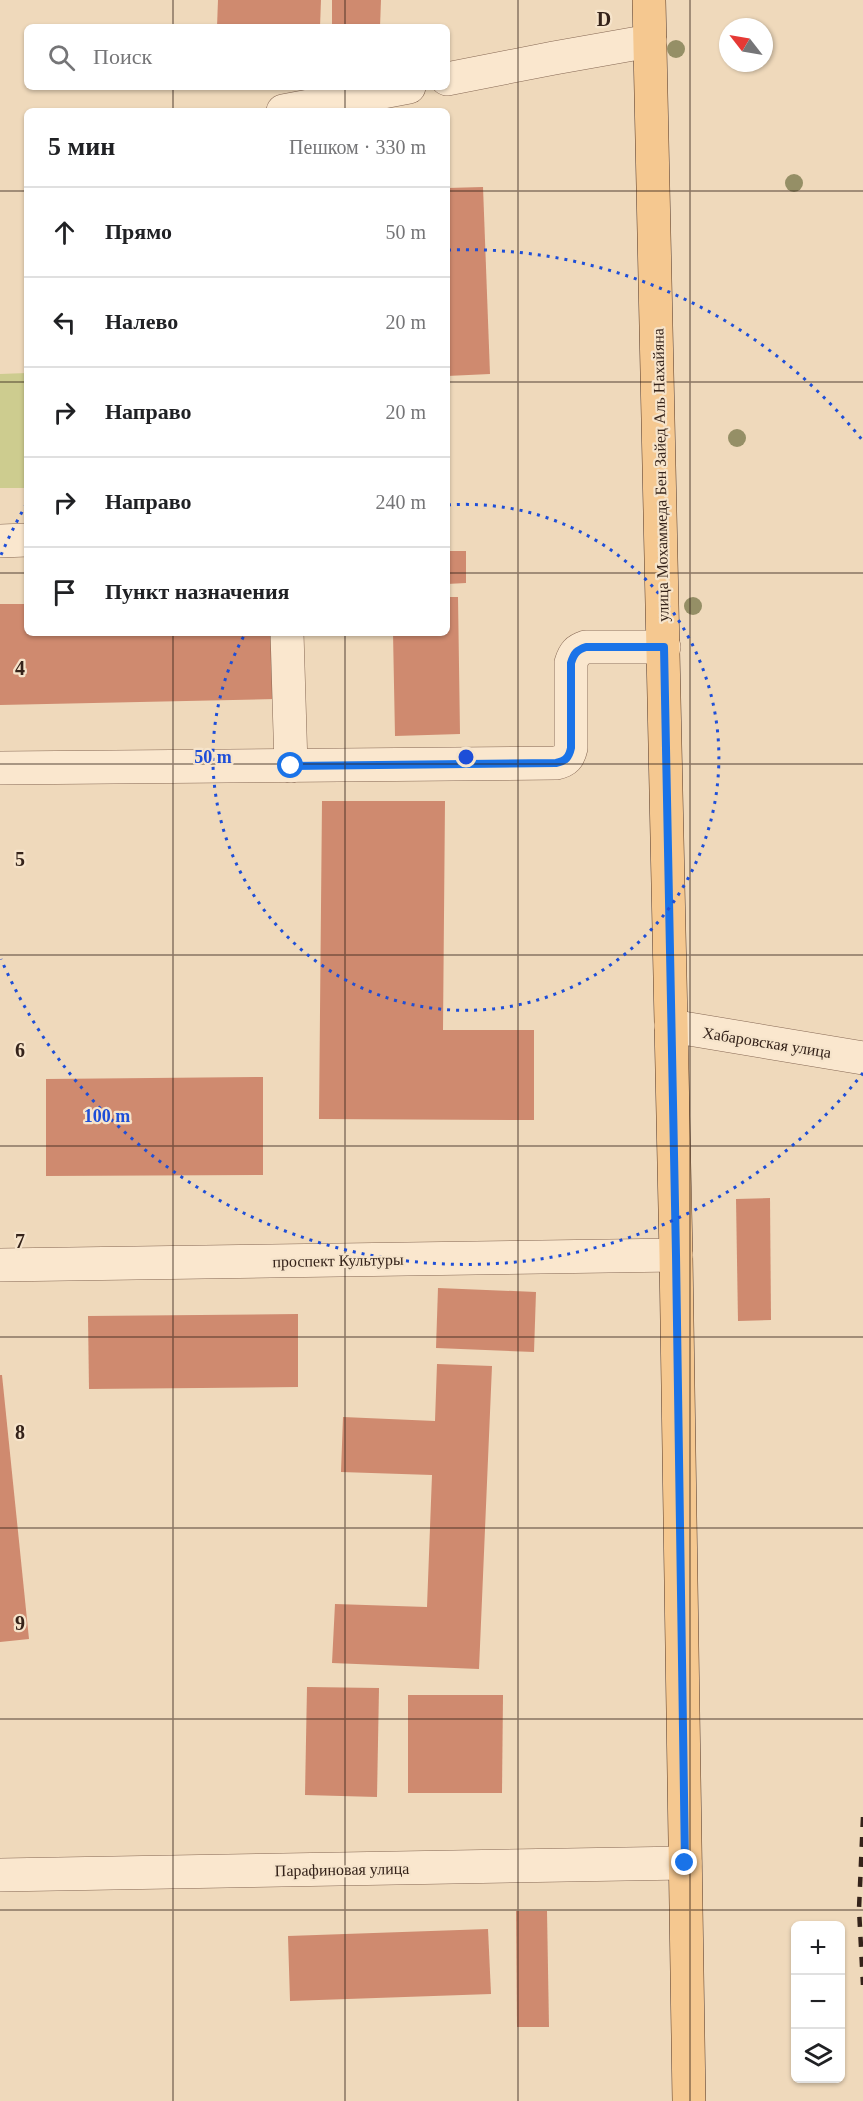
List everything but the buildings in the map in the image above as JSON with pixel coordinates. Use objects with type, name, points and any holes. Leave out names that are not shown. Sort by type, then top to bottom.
[{"type":"main road","name":"улица Мохаммеда Бен Зайед Аль Нахайяна","points":[[649,0],[676,1255],[689,2101]]},
{"type":"street","points":[[450,78],[650,41]]},
{"type":"street","points":[[299,108],[393,90]]},
{"type":"street","points":[[0,541],[24,540]]},
{"type":"street","points":[[287,636],[291,766]]},
{"type":"street","points":[[0,768],[556,763],[564,761],[569,756],[571,748],[571,663],[573,655],[579,649],[586,647],[664,647]]},
{"type":"street","name":"Хабаровская улица","points":[[671,1026],[863,1058]]},
{"type":"street","name":"проспект Культуры","points":[[0,1265],[676,1255]]},
{"type":"street","name":"Парафиновая улица","points":[[0,1875],[685,1863]]},
{"type":"shaded area","points":[[24,373],[24,488],[0,488],[0,374]]},
{"type":"railway","points":[[863,1817],[859,1909],[863,1985]]},
{"type":"route","points":[[291,766],[556,763],[564,761],[569,756],[571,748],[571,663],[573,655],[579,649],[586,647],[664,647],[685,1863]]}]
